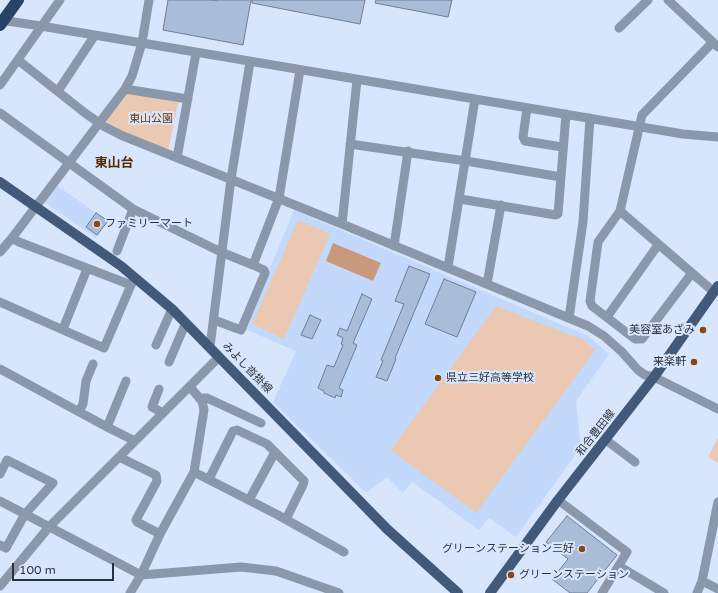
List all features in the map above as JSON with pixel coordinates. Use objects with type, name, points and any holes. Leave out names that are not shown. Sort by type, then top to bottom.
[{"type":"highway","points":[[1,22],[18,0]]},
{"type":"main road","name":"みよし沓掛線","points":[[0,182],[36,207],[172,310],[387,529],[458,593]]},
{"type":"main road","name":"和合豊田線","points":[[490,593],[558,500],[654,377],[716,289]]},
{"type":"street","points":[[0,84],[60,0]]},
{"type":"street","points":[[0,251],[36,207],[125,89],[132,76],[142,43],[149,0]]},
{"type":"street","points":[[619,28],[648,0]]},
{"type":"street","points":[[668,0],[715,44],[642,115],[620,211],[598,242],[590,301],[592,306],[635,338],[642,339],[692,273]]},
{"type":"street","points":[[1,22],[41,26],[693,136],[718,137]]},
{"type":"street","points":[[58,90],[95,35]]},
{"type":"street","points":[[177,158],[196,53]]},
{"type":"street","points":[[18,60],[99,123],[123,136],[448,267],[588,326],[604,336],[622,352],[638,370],[645,375],[654,377],[718,409]]},
{"type":"street","points":[[210,347],[231,179],[250,62]]},
{"type":"street","points":[[253,265],[278,198],[300,70]]},
{"type":"street","points":[[342,224],[357,80]]},
{"type":"street","points":[[125,89],[188,99]]},
{"type":"street","points":[[448,267],[475,99]]},
{"type":"street","points":[[527,108],[523,137],[525,141],[562,147]]},
{"type":"street","points":[[0,113],[70,162],[133,209],[221,252],[264,270],[265,272],[241,330],[214,320]]},
{"type":"street","points":[[460,198],[556,215],[558,214],[562,147],[566,114]]},
{"type":"street","points":[[569,318],[583,222],[590,118]]},
{"type":"street","points":[[350,144],[466,160],[561,177]]},
{"type":"street","points":[[394,246],[408,151]]},
{"type":"street","points":[[487,284],[501,205]]},
{"type":"street","points":[[117,251],[133,209]]},
{"type":"street","points":[[620,211],[692,273],[716,289]]},
{"type":"street","points":[[0,302],[104,348],[133,281],[87,269],[12,238]]},
{"type":"street","points":[[607,317],[658,245]]},
{"type":"street","points":[[63,329],[87,269]]},
{"type":"street","points":[[156,345],[172,310]]},
{"type":"street","points":[[169,362],[184,327],[187,325]]},
{"type":"street","points":[[0,586],[49,527],[219,357]]},
{"type":"street","points":[[79,411],[83,404],[86,381],[93,364]]},
{"type":"street","points":[[0,368],[106,427],[135,441]]},
{"type":"street","points":[[106,427],[126,381]]},
{"type":"street","points":[[130,593],[141,575],[160,534],[194,472],[204,410],[199,398],[190,387]]},
{"type":"street","points":[[159,389],[152,407],[163,413]]},
{"type":"street","points":[[199,398],[207,398],[262,423]]},
{"type":"street","points":[[209,479],[233,431],[238,430],[267,444],[304,481],[286,519]]},
{"type":"street","points":[[606,440],[635,462]]},
{"type":"street","points":[[249,500],[275,452]]},
{"type":"street","points":[[119,456],[156,475],[157,481],[136,520],[137,522],[160,534]]},
{"type":"street","points":[[0,474],[7,460],[53,483],[25,514],[6,548],[0,545]]},
{"type":"street","points":[[194,472],[286,519],[344,552]]},
{"type":"street","points":[[558,500],[627,552],[602,593]]},
{"type":"street","points":[[0,501],[141,575],[241,567],[276,572],[339,593]]},
{"type":"street","points":[[697,593],[702,581],[718,502]]},
{"type":"street","points":[[619,566],[664,593]]},
{"type":"street","points":[[702,581],[718,589]]},
{"type":"shaded area","points":[[56,185],[108,221],[96,238],[44,202]]},
{"type":"shaded area","name":"県立三好高等学校","points":[[294,210],[588,336],[609,354],[576,401],[581,447],[516,537],[489,518],[479,530],[412,482],[403,493],[387,477],[366,493],[273,402],[296,351],[245,329]]},
{"type":"shaded area","points":[[333,243],[381,263],[373,281],[326,261]]},
{"type":"green space","name":"東山公園","points":[[126,93],[179,100],[168,151],[108,125],[106,118]]},
{"type":"green space","points":[[298,220],[330,234],[284,339],[252,324]]},
{"type":"green space","points":[[496,306],[584,340],[595,350],[476,513],[391,450]]},
{"type":"green space","points":[[718,438],[718,463],[708,457]]},
{"type":"building","points":[[168,0],[251,0],[243,45],[163,30]]},
{"type":"building","points":[[252,0],[365,0],[360,24],[252,3]]},
{"type":"building","points":[[376,0],[452,0],[448,17],[375,3]]},
{"type":"building","name":"ファミリーマート","points":[[96,213],[108,221],[97,235],[86,227]]},
{"type":"building","points":[[409,266],[430,274],[387,381],[376,377],[383,361],[381,360],[404,304],[395,301]]},
{"type":"building","points":[[444,279],[476,292],[457,337],[425,324]]},
{"type":"building","points":[[362,294],[372,299],[353,343],[357,345],[339,388],[343,390],[341,397],[336,395],[335,398],[324,393],[324,391],[318,388],[327,365],[334,367],[343,345],[341,344],[343,338],[337,335],[340,328],[347,331]]},
{"type":"building","points":[[310,315],[321,320],[312,339],[301,335]]},
{"type":"building","name":"グリーンステーション三好","points":[[567,516],[617,555],[587,593],[570,593],[552,579],[568,559],[546,542]]},
{"type":"place","name":"ファミリーマート","points":[[97,224]]},
{"type":"place","name":"美容室あざみ","points":[[703,330]]},
{"type":"place","name":"来楽軒","points":[[694,362]]},
{"type":"place","name":"県立三好高等学校","points":[[438,378]]},
{"type":"place","name":"グリーンステーション三好","points":[[582,549]]},
{"type":"place","name":"グリーンステーション","points":[[511,575]]},
{"type":"district","name":"東山台","points":[[114,164]]}]
